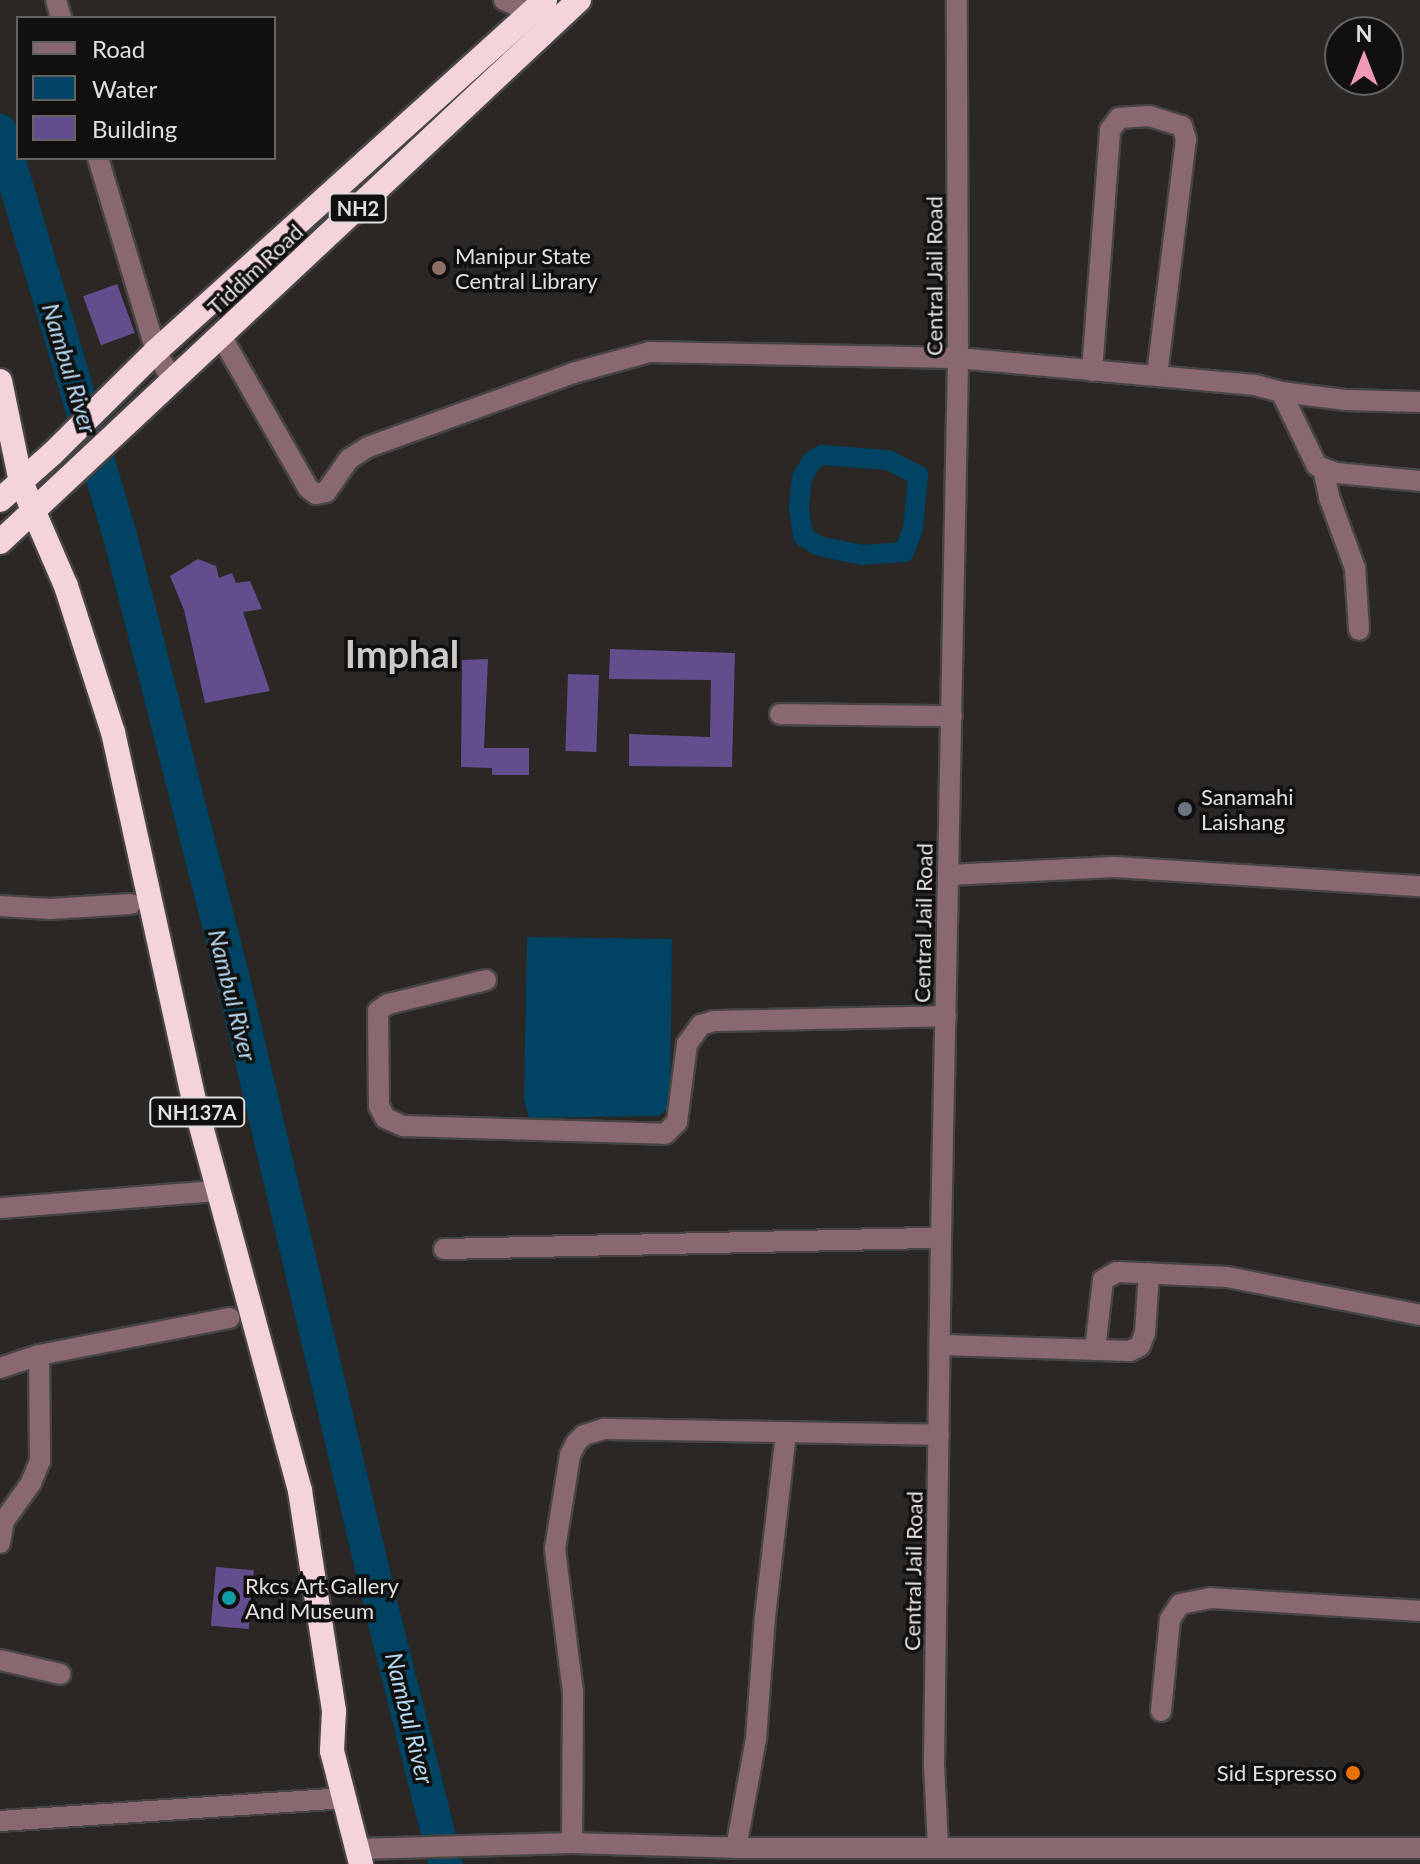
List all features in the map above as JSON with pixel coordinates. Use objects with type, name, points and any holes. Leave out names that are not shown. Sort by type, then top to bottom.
[{"type":"highway","name":"Tiddim Road","points":[[0,542],[221,336],[542,14],[579,0]]},
{"type":"highway","name":"NH2","points":[[0,500],[52,454],[156,351],[542,14]]},
{"type":"highway","points":[[0,381],[7,455],[21,482]]},
{"type":"highway","name":"NH137A","points":[[21,482],[40,506],[83,631],[113,732],[218,1191],[300,1491],[334,1711],[332,1751],[359,1857]]},
{"type":"street","points":[[504,0],[542,14]]},
{"type":"street","name":"Central Jail Road","points":[[938,1847],[934,1765],[958,358],[957,0]]},
{"type":"street","points":[[1092,371],[1110,130],[1119,118],[1149,116],[1182,126],[1186,139],[1157,375]]},
{"type":"street","points":[[99,160],[156,351],[172,380]]},
{"type":"street","points":[[221,336],[308,488],[316,494],[326,492],[349,459],[368,447],[573,373],[649,352],[958,358],[1255,385],[1281,392],[1345,400],[1420,402]]},
{"type":"street","points":[[1281,392],[1317,466],[1420,481]]},
{"type":"street","points":[[1323,468],[1329,497],[1355,568],[1359,630]]},
{"type":"street","points":[[780,714],[952,716]]},
{"type":"street","points":[[948,875],[1114,867],[1420,886]]},
{"type":"street","points":[[0,906],[50,909],[131,904]]},
{"type":"street","points":[[486,980],[388,1004],[378,1011],[379,1106],[385,1118],[403,1126],[665,1134],[677,1122],[687,1044],[701,1025],[714,1021],[946,1016]]},
{"type":"street","points":[[0,1208],[218,1191]]},
{"type":"street","points":[[444,1249],[941,1238]]},
{"type":"street","points":[[1095,1350],[1103,1280],[1117,1272],[1227,1277],[1420,1315]]},
{"type":"street","points":[[942,1345],[1130,1351],[1140,1346],[1145,1333],[1149,1273]]},
{"type":"street","points":[[0,1368],[39,1355],[229,1318]]},
{"type":"street","points":[[0,1543],[4,1521],[31,1483],[40,1461],[39,1355]]},
{"type":"street","points":[[572,1843],[573,1692],[555,1549],[570,1455],[576,1443],[584,1435],[604,1429],[939,1435]]},
{"type":"street","points":[[736,1848],[756,1739],[765,1617],[786,1433]]},
{"type":"street","points":[[1161,1711],[1170,1619],[1180,1604],[1210,1598],[1420,1611]]},
{"type":"street","points":[[0,1660],[60,1674]]},
{"type":"street","points":[[0,1821],[345,1798]]},
{"type":"street","points":[[359,1857],[392,1847],[502,1852],[572,1843],[897,1856],[938,1847],[1420,1848]]},
{"type":"water","points":[[527,937],[672,939],[670,1107],[659,1116],[529,1118],[524,1100]]},
{"type":"building","points":[[117,284],[135,333],[101,345],[83,296]]},
{"type":"building","points":[[198,559],[216,566],[219,578],[232,573],[236,583],[250,581],[262,609],[243,612],[270,691],[205,703],[184,610],[170,576]]},
{"type":"building","points":[[610,649],[735,653],[732,767],[629,766],[629,734],[710,737],[711,680],[609,679]]},
{"type":"building","points":[[488,659],[484,748],[529,748],[529,775],[492,775],[492,768],[461,767],[462,660]]},
{"type":"building","points":[[568,674],[599,675],[596,752],[565,751]]},
{"type":"building","points":[[216,1567],[254,1570],[249,1629],[211,1626]]},
{"type":"waterway","name":"Nambul River","points":[[0,131],[119,532],[235,988],[380,1602],[446,1864]]},
{"type":"waterway","points":[[822,455],[888,460],[918,475],[913,529],[904,552],[862,555],[819,546],[803,536],[799,506],[802,478],[812,461],[822,455]]},
{"type":"place","name":"Manipur State Central Library","points":[[439,268]]},
{"type":"place","name":"Sanamahi Laishang","points":[[1185,809]]},
{"type":"place","name":"Rkcs Art Gallery And Museum","points":[[229,1598]]},
{"type":"place","name":"Sid Espresso","points":[[1353,1773]]},
{"type":"district","name":"Imphal","points":[[402,654]]}]
